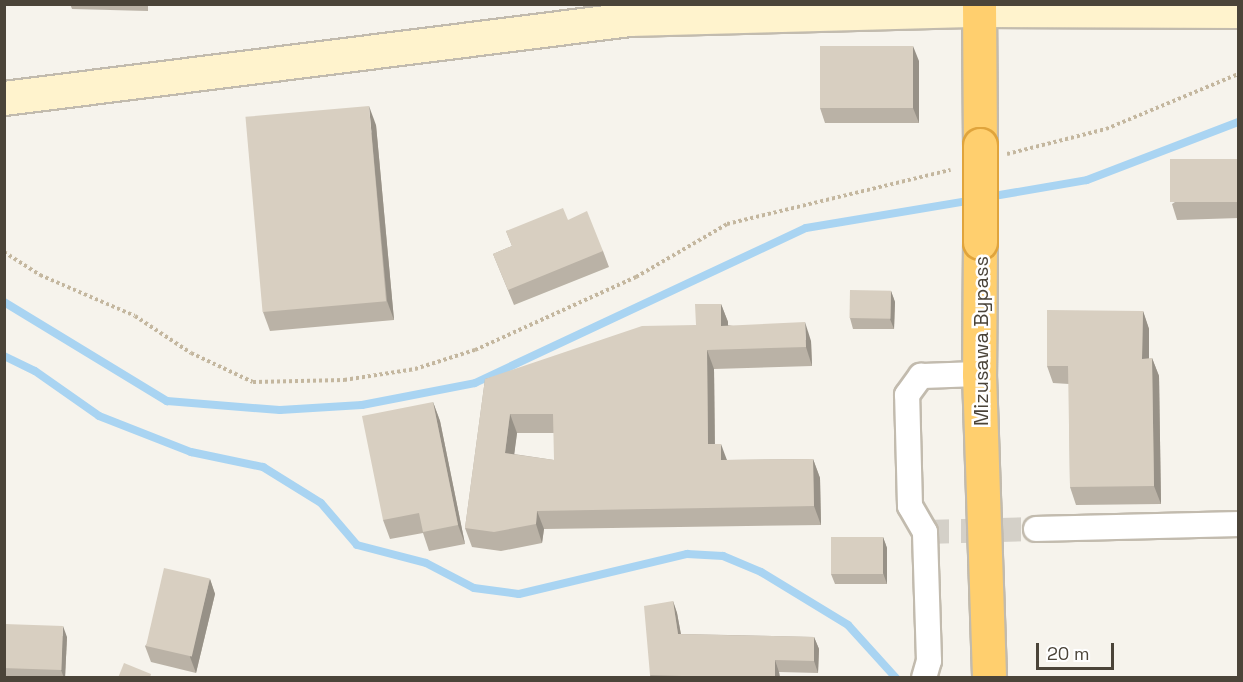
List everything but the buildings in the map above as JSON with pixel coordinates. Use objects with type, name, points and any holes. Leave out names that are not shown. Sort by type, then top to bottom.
[{"type":"highway","name":"Mizusawa Bypass","points":[[980,7],[979,374],[989,678]]},
{"type":"street","points":[[4,98],[574,25],[684,17],[980,7],[1239,11]]},
{"type":"street","points":[[924,678],[929,661],[925,532],[910,506],[907,395],[921,376],[979,374]]},
{"type":"street","points":[[1036,529],[1239,524]]},
{"type":"path","points":[[4,252],[40,275],[135,316],[191,353],[253,382],[344,380],[415,369],[475,350],[636,277],[727,224],[980,157],[1106,129],[1239,74]]},
{"type":"waterway","points":[[988,197],[1087,180],[1238,122]]},
{"type":"waterway","points":[[4,302],[167,401],[280,410],[362,405],[475,383],[806,228],[973,200]]},
{"type":"waterway","points":[[4,356],[35,371],[99,416],[191,452],[263,467],[321,503],[357,545],[426,563],[474,588],[519,594],[687,554],[723,556],[761,572],[848,625],[896,678]]},
{"type":"tunnel","points":[[925,532],[1036,529]]}]
